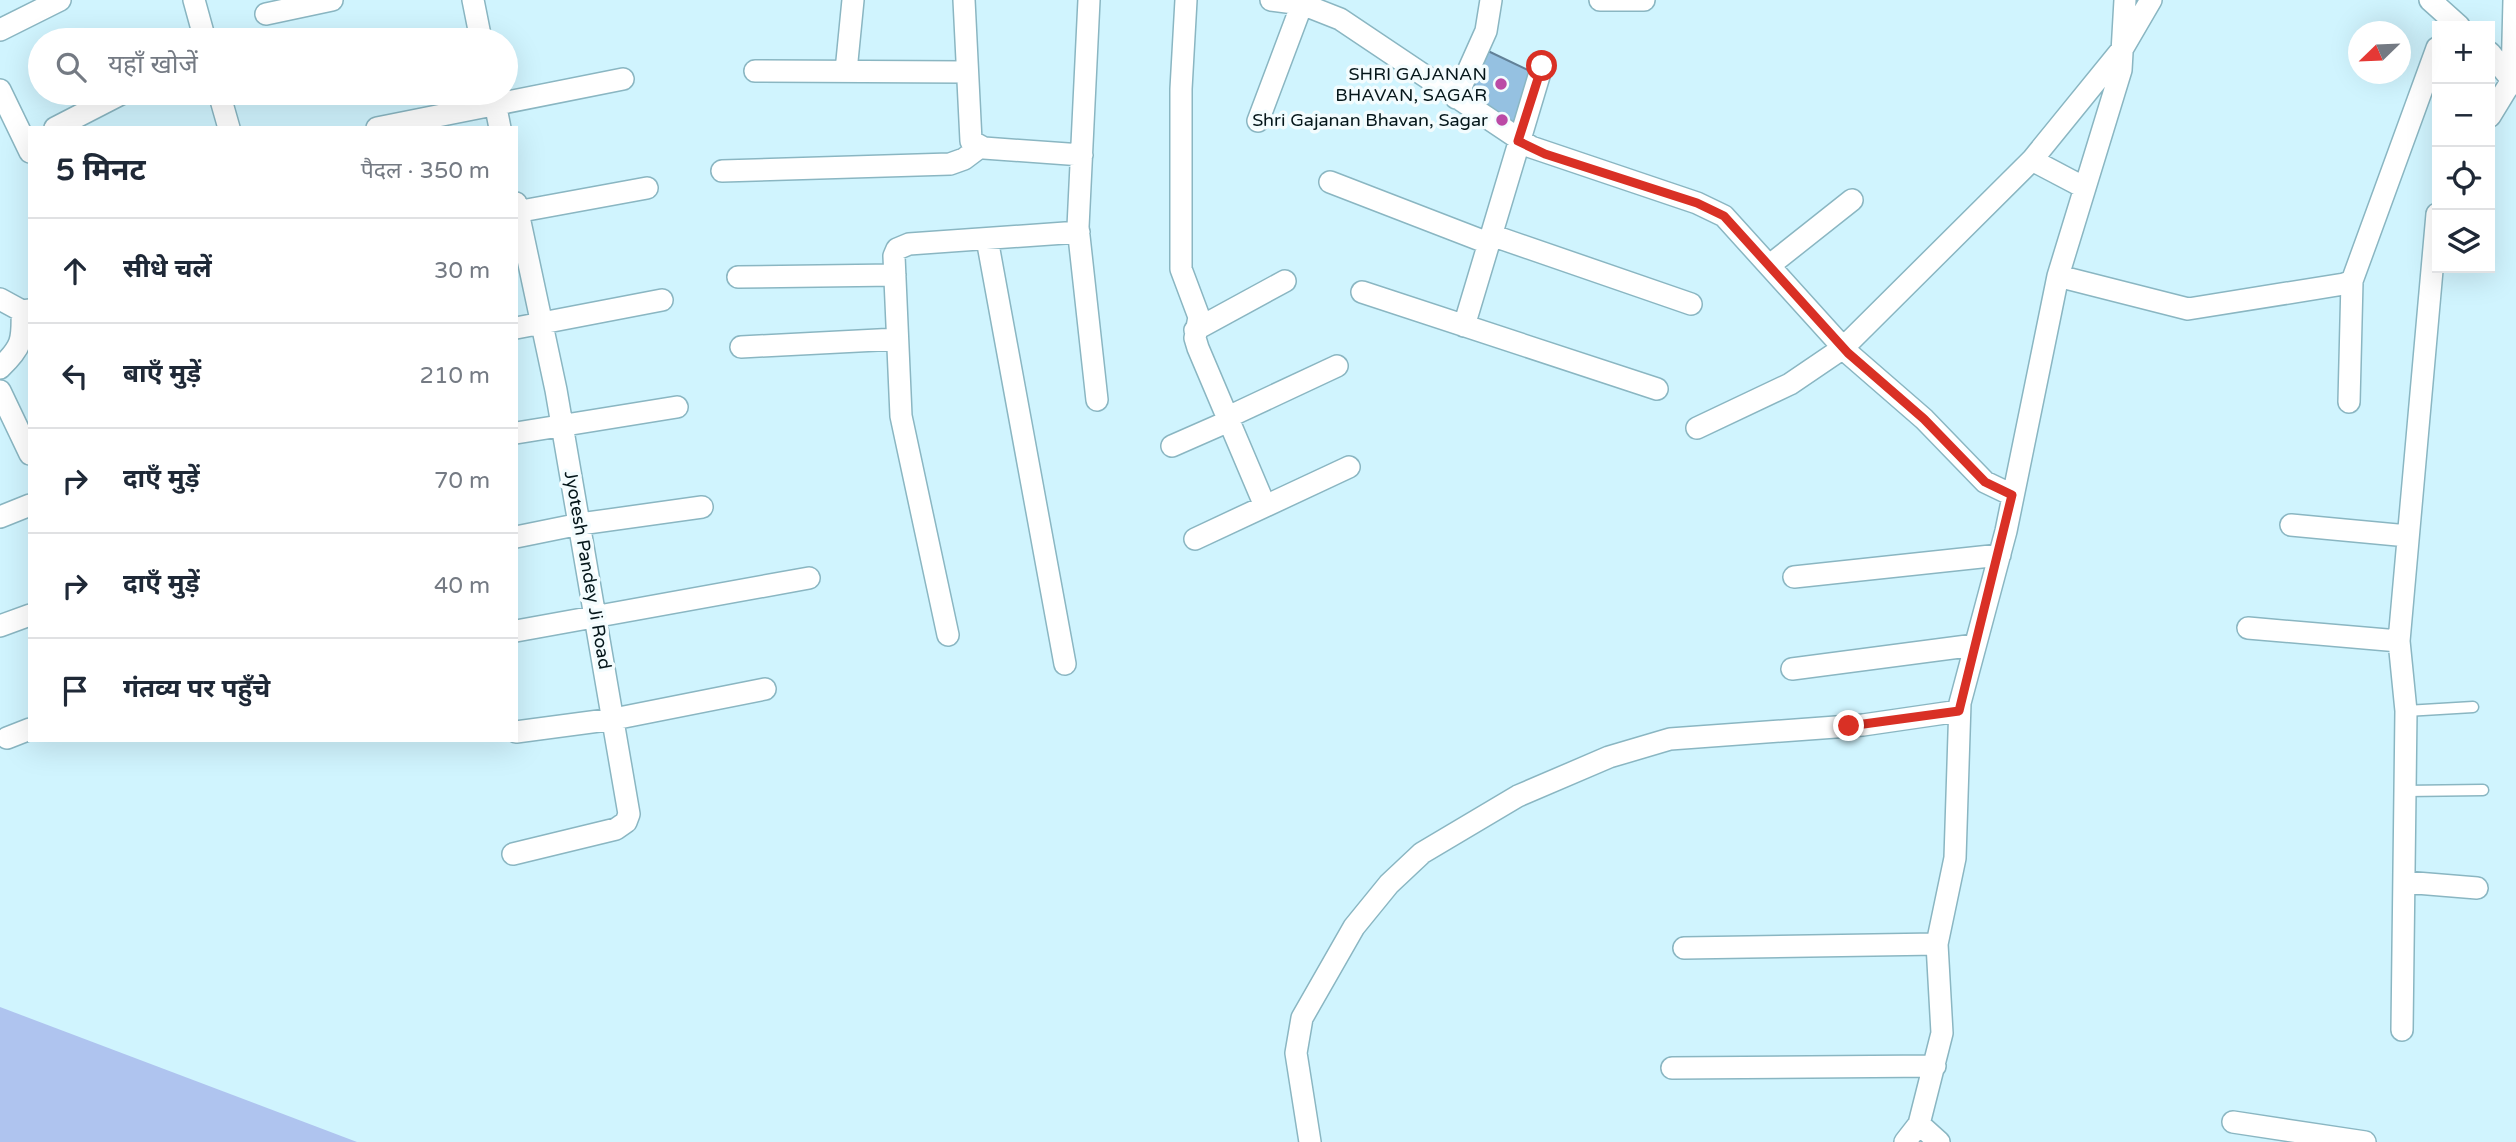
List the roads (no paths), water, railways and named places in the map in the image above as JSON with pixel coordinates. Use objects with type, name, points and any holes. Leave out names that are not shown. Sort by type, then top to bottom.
[{"type":"street","points":[[0,30],[60,0]]},
{"type":"street","points":[[194,0],[202,28]]},
{"type":"street","points":[[266,14],[332,0]]},
{"type":"street","points":[[473,0],[479,28]]},
{"type":"street","points":[[846,72],[853,0]]},
{"type":"street","points":[[964,0],[968,135],[971,141],[980,147],[1082,155]]},
{"type":"street","points":[[1089,0],[1079,232],[1097,400]]},
{"type":"street","points":[[1186,0],[1181,89],[1181,269],[1199,317],[1195,330],[1198,348],[1265,506]]},
{"type":"street","points":[[1271,0],[1330,10],[1518,141],[1545,154],[1712,208],[1737,227],[1843,348],[1924,419],[1985,482],[2012,495]]},
{"type":"street","points":[[1456,99],[1486,30],[1491,0]]},
{"type":"street","points":[[1600,0],[1644,0]]},
{"type":"street","points":[[1905,1142],[1919,1124],[1942,1033],[1937,944],[1955,858],[1959,711],[2000,555],[2058,276],[2118,83],[2126,0]]},
{"type":"street","points":[[1697,428],[1790,384],[1843,348],[2032,160],[2123,48],[2151,0]]},
{"type":"street","points":[[2430,0],[2449,21]]},
{"type":"street","points":[[2495,108],[2514,76],[2514,0]]},
{"type":"street","points":[[1258,121],[1302,4]]},
{"type":"street","points":[[2495,59],[2514,76]]},
{"type":"street","points":[[2349,402],[2351,281],[2432,62]]},
{"type":"street","points":[[1464,326],[1542,66]]},
{"type":"street","points":[[755,71],[966,72]]},
{"type":"street","points":[[518,94],[623,79]]},
{"type":"street","points":[[0,90],[28,145]]},
{"type":"street","points":[[59,126],[100,105]]},
{"type":"street","points":[[222,105],[228,126]]},
{"type":"street","points":[[385,126],[467,105]]},
{"type":"street","points":[[495,105],[500,126]]},
{"type":"street","points":[[722,171],[950,164],[964,159],[980,147]]},
{"type":"street","points":[[2032,160],[2085,188]]},
{"type":"street","points":[[1330,182],[1489,239],[1691,304]]},
{"type":"street","points":[[518,209],[647,188]]},
{"type":"street","points":[[1770,265],[1852,200]]},
{"type":"street","name":"Jyotesh Pandey Ji Road","points":[[513,854],[616,829],[626,822],[629,802],[562,426],[518,214]]},
{"type":"street","points":[[948,635],[901,416],[894,256],[903,246],[1079,232]]},
{"type":"street","points":[[987,239],[1065,664]]},
{"type":"street","points":[[2402,1030],[2406,711],[2399,641],[2432,270]]},
{"type":"street","points":[[738,277],[895,275]]},
{"type":"street","points":[[2058,276],[2188,309],[2344,285],[2351,281]]},
{"type":"street","points":[[1195,330],[1285,281]]},
{"type":"street","points":[[1362,292],[1657,389]]},
{"type":"street","points":[[0,299],[26,310],[17,352],[0,368]]},
{"type":"street","points":[[518,328],[662,300]]},
{"type":"street","points":[[741,347],[897,339]]},
{"type":"street","points":[[1172,446],[1337,366]]},
{"type":"street","points":[[0,391],[28,450]]},
{"type":"street","points":[[518,433],[677,407]]},
{"type":"street","points":[[1195,540],[1349,467]]},
{"type":"street","points":[[0,517],[28,506]]},
{"type":"street","points":[[518,537],[580,524],[702,508]]},
{"type":"street","points":[[2291,525],[2408,536]]},
{"type":"street","points":[[1794,577],[2000,555]]},
{"type":"street","points":[[518,631],[809,578]]},
{"type":"street","points":[[0,626],[28,616]]},
{"type":"street","points":[[2248,628],[2399,641]]},
{"type":"street","points":[[1792,669],[1975,645]]},
{"type":"street","points":[[518,732],[614,719],[765,689]]},
{"type":"street","points":[[1310,1142],[1296,1053],[1302,1018],[1354,927],[1389,884],[1422,853],[1518,796],[1609,757],[1655,743],[1684,737],[1863,725],[1959,711]]},
{"type":"street","points":[[7,738],[28,730]]},
{"type":"street","points":[[2404,882],[2477,888]]},
{"type":"street","points":[[1684,948],[1937,944]]},
{"type":"street","points":[[1672,1068],[1935,1066]]},
{"type":"street","points":[[2233,1122],[2328,1140],[2365,1142]]},
{"type":"street","points":[[1919,1124],[1939,1142]]},
{"type":"lane","points":[[2406,711],[2473,707]]},
{"type":"lane","points":[[2404,792],[2483,790]]},
{"type":"water","points":[[0,1007],[357,1142],[0,1142]]},
{"type":"place","name":"SHRI GAJANAN BHAVAN, SAGAR","points":[[1501,84]]},
{"type":"place","name":"Shri Gajanan Bhavan, Sagar","points":[[1502,120]]}]
